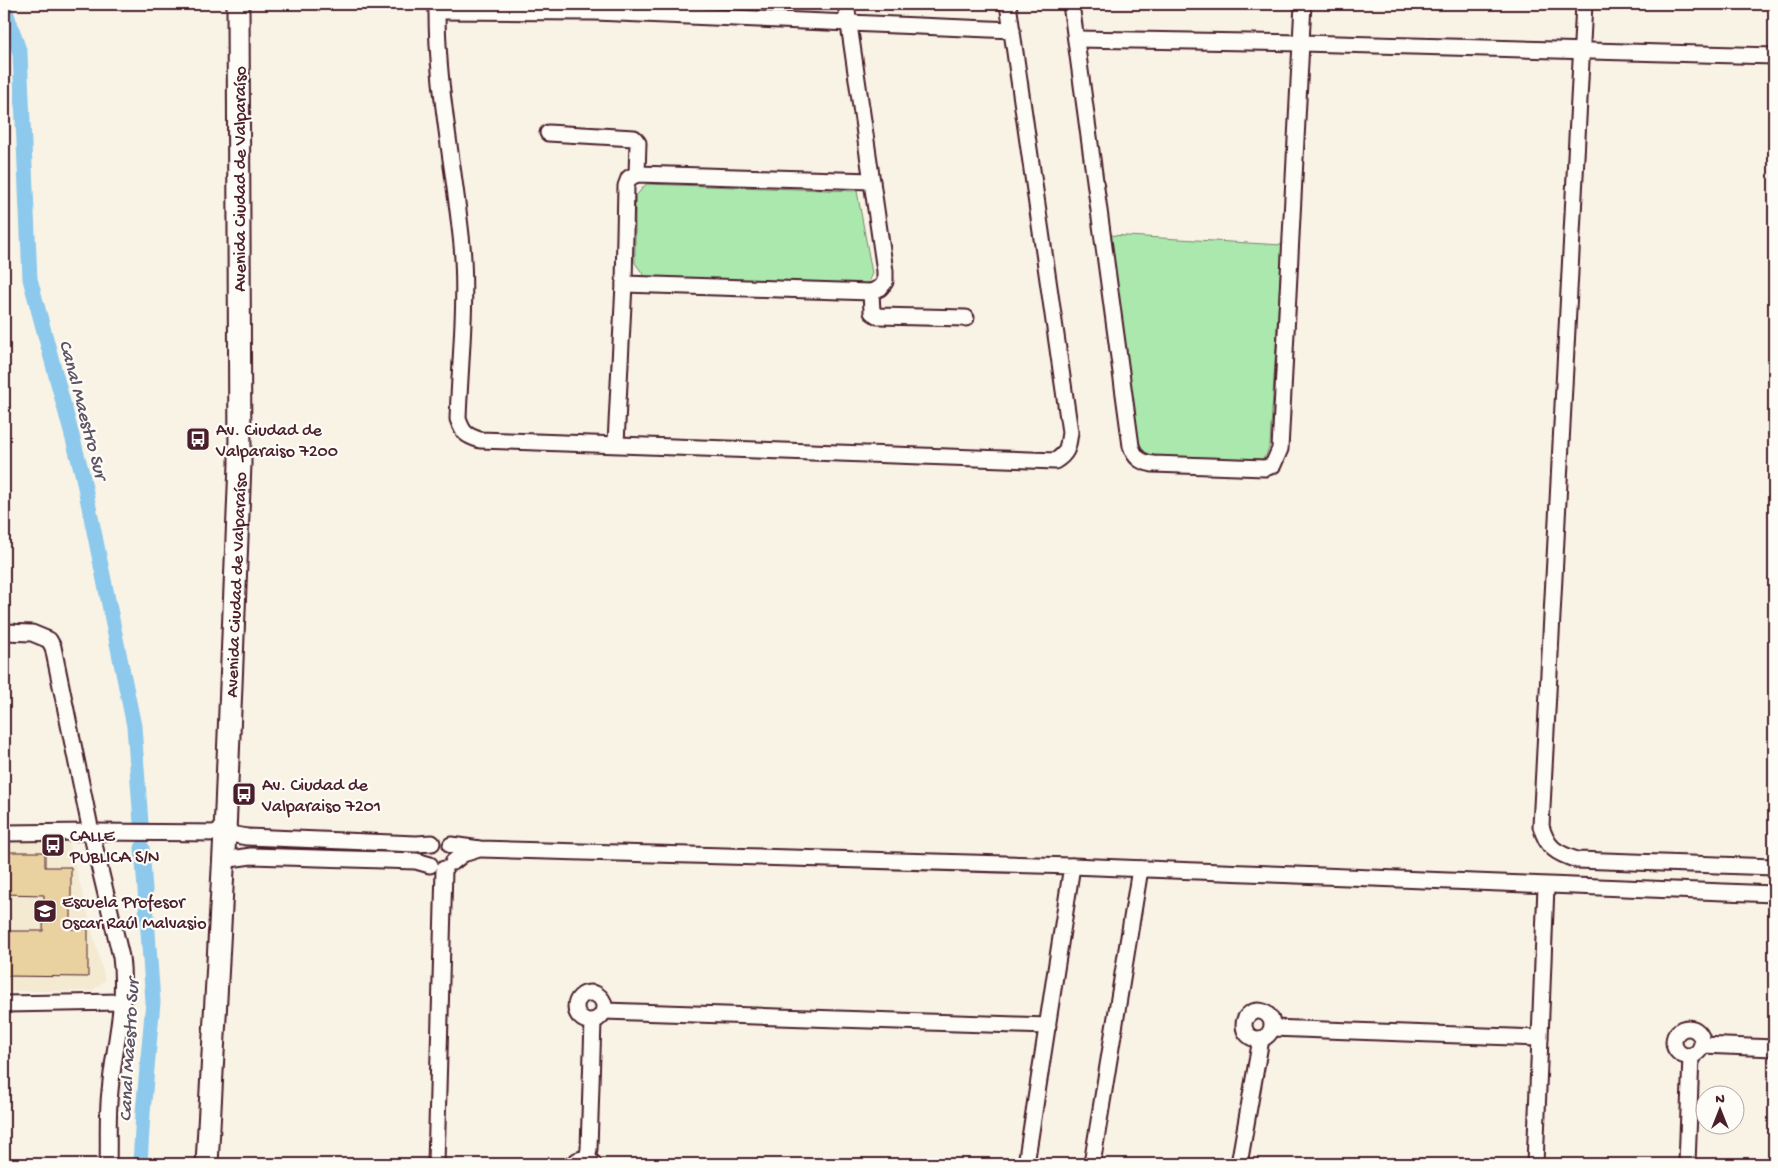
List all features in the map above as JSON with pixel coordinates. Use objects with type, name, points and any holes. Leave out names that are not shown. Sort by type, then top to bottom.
[{"type":"main road","name":"Avenida Ciudad de Valparaíso","points":[[206,1164],[225,833],[240,464],[238,4]]},
{"type":"street","points":[[624,284],[871,292],[880,288],[885,282],[885,271],[846,4]]},
{"type":"street","points":[[1008,4],[1012,30],[1070,432],[1064,455],[1054,460],[480,440],[470,437],[463,432],[458,419],[463,265],[440,78],[437,7],[595,8],[1012,30]]},
{"type":"street","points":[[1071,4],[1131,446],[1134,456],[1143,463],[1153,464],[1265,468],[1273,466],[1280,449],[1303,4]]},
{"type":"street","points":[[1584,4],[1541,826],[1544,840],[1563,856],[1577,860],[1774,867]]},
{"type":"street","points":[[1076,39],[1774,56]]},
{"type":"street","points":[[548,133],[634,138],[638,143],[637,174]]},
{"type":"street","points":[[616,444],[624,284],[626,186],[629,178],[637,174],[872,181]]},
{"type":"street","points":[[871,292],[872,312],[878,316],[966,318]]},
{"type":"street","points":[[4,632],[32,633],[49,640],[52,647],[91,832],[121,957],[123,973],[122,1002],[109,1093],[108,1164]]},
{"type":"street","points":[[4,833],[225,833],[247,837],[416,844],[442,840],[451,845],[480,849],[1072,866],[1774,894]]},
{"type":"street","points":[[432,843],[426,856],[442,865]]},
{"type":"street","points":[[436,1164],[442,865],[455,854],[451,845]]},
{"type":"street","points":[[223,860],[251,856],[416,860],[442,865],[463,854],[480,849]]},
{"type":"street","points":[[1026,1164],[1072,866]]},
{"type":"street","points":[[1092,1164],[1140,869]]},
{"type":"street","points":[[1535,1164],[1546,886]]},
{"type":"street","points":[[4,1004],[122,1002]]},
{"type":"street","points":[[585,1163],[589,1149],[599,1016],[1048,1026]]},
{"type":"street","points":[[1239,1164],[1266,1034],[1540,1038]]},
{"type":"street","points":[[1687,1164],[1697,1050],[1774,1048]]},
{"type":"shaded area","name":"Escuela Profesor Oscar Raúl Malvasio","points":[[4,842],[69,843],[105,980],[92,991],[4,991]]},
{"type":"green space","points":[[646,184],[857,191],[872,273],[867,286],[646,278],[635,263],[635,197]]},
{"type":"green space","points":[[1110,235],[1282,245],[1270,444],[1266,456],[1259,461],[1150,455],[1144,451],[1139,442]]},
{"type":"building","points":[[4,852],[45,852],[45,867],[71,867],[71,929],[88,929],[88,977],[4,976],[4,931],[43,931],[44,895],[4,894]]},
{"type":"waterway","name":"Canal Maestro Sur","points":[[4,6],[20,53],[30,279],[82,473],[134,726],[141,823]]},
{"type":"waterway","name":"Canal Maestro Sur","points":[[140,1164],[153,1002],[142,848]]},
{"type":"place","name":"Av. Ciudad de Valparaiso 7200","points":[[198,439]]},
{"type":"place","name":"Av. Ciudad de Valparaiso 7201","points":[[244,794]]},
{"type":"place","name":"CALLE PUBLICA S/N","points":[[53,845]]},
{"type":"place","name":"Escuela Profesor Oscar Raúl Malvasio","points":[[45,911]]}]
